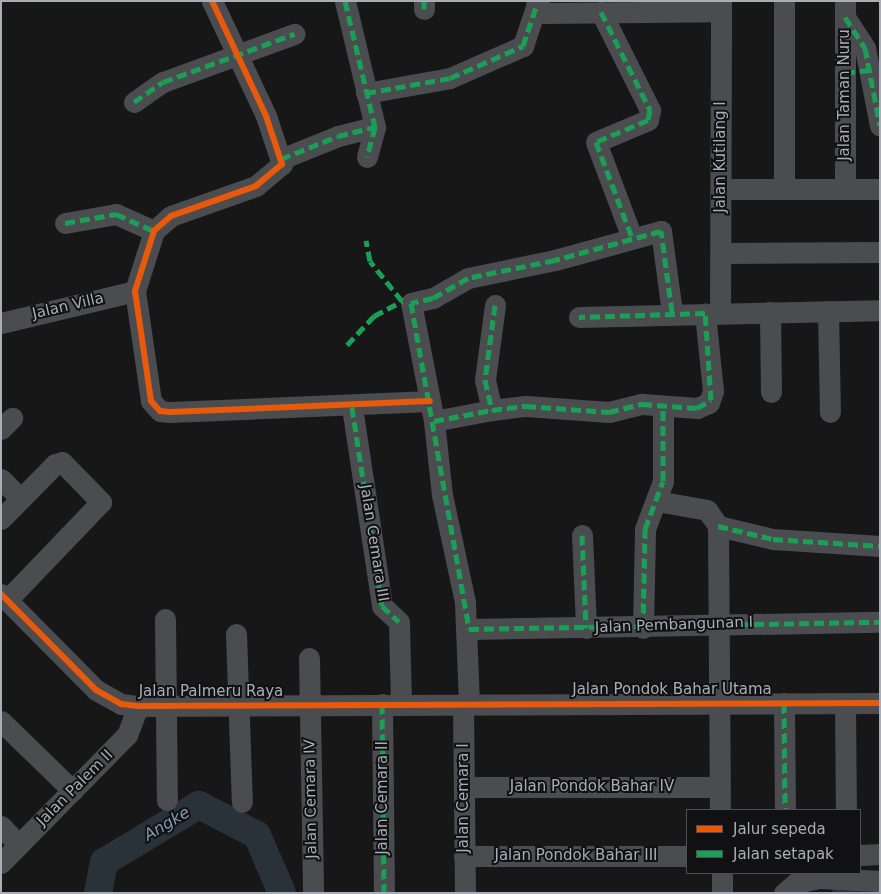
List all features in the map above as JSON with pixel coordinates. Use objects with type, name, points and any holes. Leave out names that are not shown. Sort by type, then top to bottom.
[{"type":"street","points":[[212,1],[236,58],[266,116],[281,160],[279,169],[256,186],[172,216],[154,231],[135,291],[150,401],[160,411],[352,407],[430,401]]},
{"type":"street","points":[[345,1],[375,127],[367,157]]},
{"type":"street","points":[[784,1],[784,189]]},
{"type":"street","points":[[366,93],[450,78],[523,46],[536,4]]},
{"type":"street","points":[[536,4],[544,13],[720,6]]},
{"type":"street","name":"Jalan Kutilang I","points":[[663,406],[697,408],[711,400],[713,313],[721,252],[720,6]]},
{"type":"street","points":[[845,9],[864,48],[880,126]]},
{"type":"street","name":"Jalan Taman Nuru","points":[[845,9],[845,189]]},
{"type":"street","points":[[600,12],[650,110],[648,120],[596,142],[632,238],[660,231],[672,312]]},
{"type":"street","points":[[134,102],[163,82],[236,58],[294,34]]},
{"type":"street","points":[[845,73],[870,70]]},
{"type":"street","points":[[281,160],[338,136],[375,127]]},
{"type":"street","points":[[721,189],[880,189]]},
{"type":"street","points":[[65,223],[116,214],[154,231]]},
{"type":"street","name":"Jalan Cemara I","points":[[465,893],[464,787],[469,629],[442,495],[434,421],[410,303],[433,298],[468,278],[555,260],[632,238]]},
{"type":"street","points":[[721,252],[880,252]]},
{"type":"street","name":"Jalan Villa","points":[[1,323],[135,291]]},
{"type":"street","points":[[492,410],[485,380],[494,305]]},
{"type":"street","points":[[579,317],[672,312],[880,310]]},
{"type":"street","points":[[828,311],[830,412]]},
{"type":"street","points":[[770,312],[771,392]]},
{"type":"street","points":[[434,421],[492,410],[526,406],[609,412],[642,404],[663,406],[664,464],[657,501],[645,529],[642,628]]},
{"type":"street","name":"Jalan Cemara III","points":[[352,407],[382,606],[399,622],[392,704]]},
{"type":"street","points":[[1,518],[56,464],[68,464],[99,497],[100,507],[4,597]]},
{"type":"street","points":[[1,479],[20,498]]},
{"type":"street","points":[[657,501],[707,510],[718,526],[716,702],[720,809]]},
{"type":"street","points":[[718,526],[773,539],[880,546]]},
{"type":"street","points":[[582,535],[586,628]]},
{"type":"street","name":"Jalan Palmeru Raya","points":[[4,597],[96,690],[121,704],[138,706],[467,703]]},
{"type":"street","points":[[165,618],[167,800]]},
{"type":"street","name":"Jalan Pembangunan I","points":[[469,629],[642,628],[716,624],[880,622]]},
{"type":"street","points":[[236,634],[242,802]]},
{"type":"street","name":"Jalan Cemara IV","points":[[309,658],[313,893]]},
{"type":"street","name":"Jalan Pondok Bahar Utama","points":[[467,703],[716,702],[880,704]]},
{"type":"street","points":[[784,703],[785,809]]},
{"type":"street","name":"Jalan Cemara II","points":[[384,893],[392,704]]},
{"type":"street","points":[[844,704],[846,809]]},
{"type":"street","name":"Jalan Palem II","points":[[1,863],[127,735],[138,706]]},
{"type":"street","points":[[1,721],[72,791]]},
{"type":"street","name":"Jalan Pondok Bahar IV","points":[[464,787],[719,787]]},
{"type":"street","points":[[1,826],[19,845]]},
{"type":"street","points":[[861,855],[880,854]]},
{"type":"street","name":"Jalan Pondok Bahar III","points":[[464,856],[686,856]]},
{"type":"street","points":[[722,874],[722,893]]},
{"type":"street","points":[[784,893],[796,883],[820,878],[880,882]]},
{"type":"waterway","name":"Angke","points":[[98,893],[104,862],[199,805],[257,835],[282,893]]},
{"type":"waterway","name":"Angke","points":[[846,893],[880,884]]},
{"type":"marked path","points":[[345,1],[375,127],[367,157]]},
{"type":"marked path","points":[[424,1],[424,9]]},
{"type":"marked path","points":[[366,93],[450,78],[523,46],[536,7]]},
{"type":"marked path","points":[[601,12],[650,110],[648,120],[596,142],[632,238]]},
{"type":"marked path","points":[[845,17],[865,48],[880,126]]},
{"type":"marked path","points":[[134,102],[163,82],[294,34]]},
{"type":"marked path","points":[[845,73],[871,70]]},
{"type":"marked path","points":[[281,159],[338,136],[375,127]]},
{"type":"marked path","points":[[65,223],[116,214],[154,231]]},
{"type":"marked path","points":[[672,312],[661,231],[555,260],[468,278],[433,298],[411,303],[469,629],[880,622]]},
{"type":"marked path","points":[[347,345],[374,316],[402,301],[370,261],[366,240]]},
{"type":"marked path","points":[[495,305],[485,380],[492,410],[526,406],[609,412],[642,404],[697,408],[711,400],[705,313],[579,317]]},
{"type":"marked path","points":[[643,628],[645,529],[663,481],[663,406]]},
{"type":"marked path","points":[[352,407],[382,606],[399,622]]},
{"type":"marked path","points":[[434,421],[492,410]]},
{"type":"marked path","points":[[718,526],[773,539],[880,546]]},
{"type":"marked path","points":[[582,535],[586,628]]},
{"type":"marked path","points":[[784,703],[785,809]]},
{"type":"marked path","points":[[382,704],[384,893]]},
{"type":"cycle path","points":[[212,1],[266,116],[282,164],[256,186],[171,216],[154,231],[135,291],[151,401],[160,411],[170,412],[430,401]]},
{"type":"cycle path","points":[[1,594],[96,690],[121,704],[138,706],[880,703]]}]
